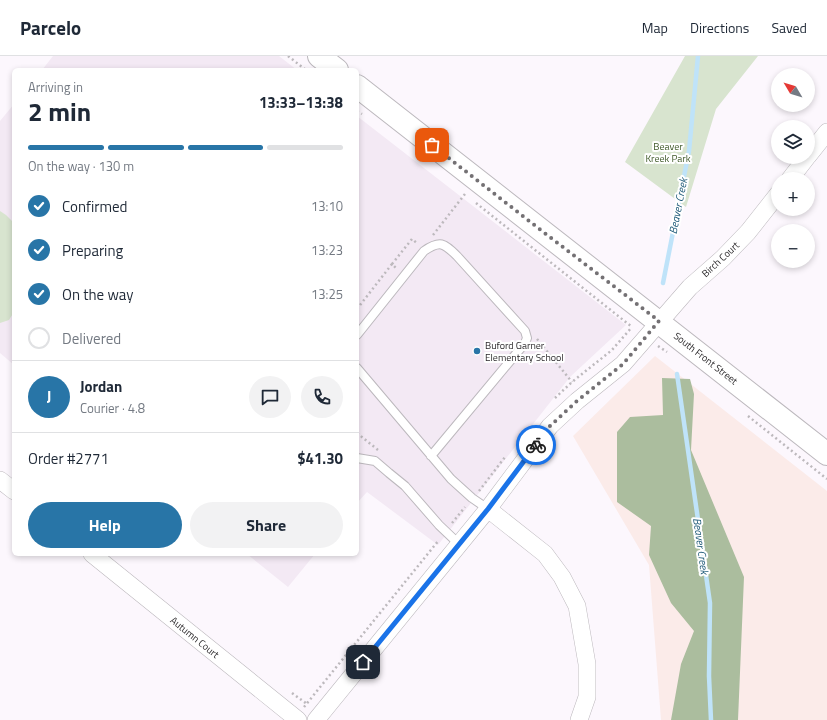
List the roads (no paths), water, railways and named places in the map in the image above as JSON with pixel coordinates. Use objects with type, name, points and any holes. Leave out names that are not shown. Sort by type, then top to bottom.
[{"type":"street","points":[[319,56],[334,68]]},
{"type":"street","name":"South Front Street","points":[[359,88],[827,454]]},
{"type":"street","points":[[815,148],[827,132]]},
{"type":"street","points":[[796,172],[802,164]]},
{"type":"street","name":"Birch Court","points":[[316,720],[488,509],[550,426],[577,401],[623,364],[690,286],[723,258],[748,232],[771,203]]},
{"type":"street","points":[[0,480],[12,489]]},
{"type":"street","points":[[488,509],[545,554],[562,577],[578,606],[587,664],[587,697],[579,720]]},
{"type":"street","name":"Autumn Court","points":[[94,556],[298,720]]},
{"type":"lane","points":[[359,332],[424,251],[434,244],[445,245],[457,256],[525,331],[527,338],[525,343],[431,456]]},
{"type":"lane","points":[[359,370],[451,479],[467,494],[488,509]]},
{"type":"lane","points":[[359,458],[376,462],[405,486],[439,525],[459,544]]},
{"type":"waterway","name":"Beaver Creek","points":[[663,283],[689,151],[698,56]]},
{"type":"waterway","name":"Beaver Creek","points":[[677,374],[710,603],[709,676],[711,720]]},
{"type":"place","name":"Buford Garner Elementary School","points":[[477,351]]},
{"type":"park label","name":"Beaver Kreek Park","points":[[668,152]]}]
